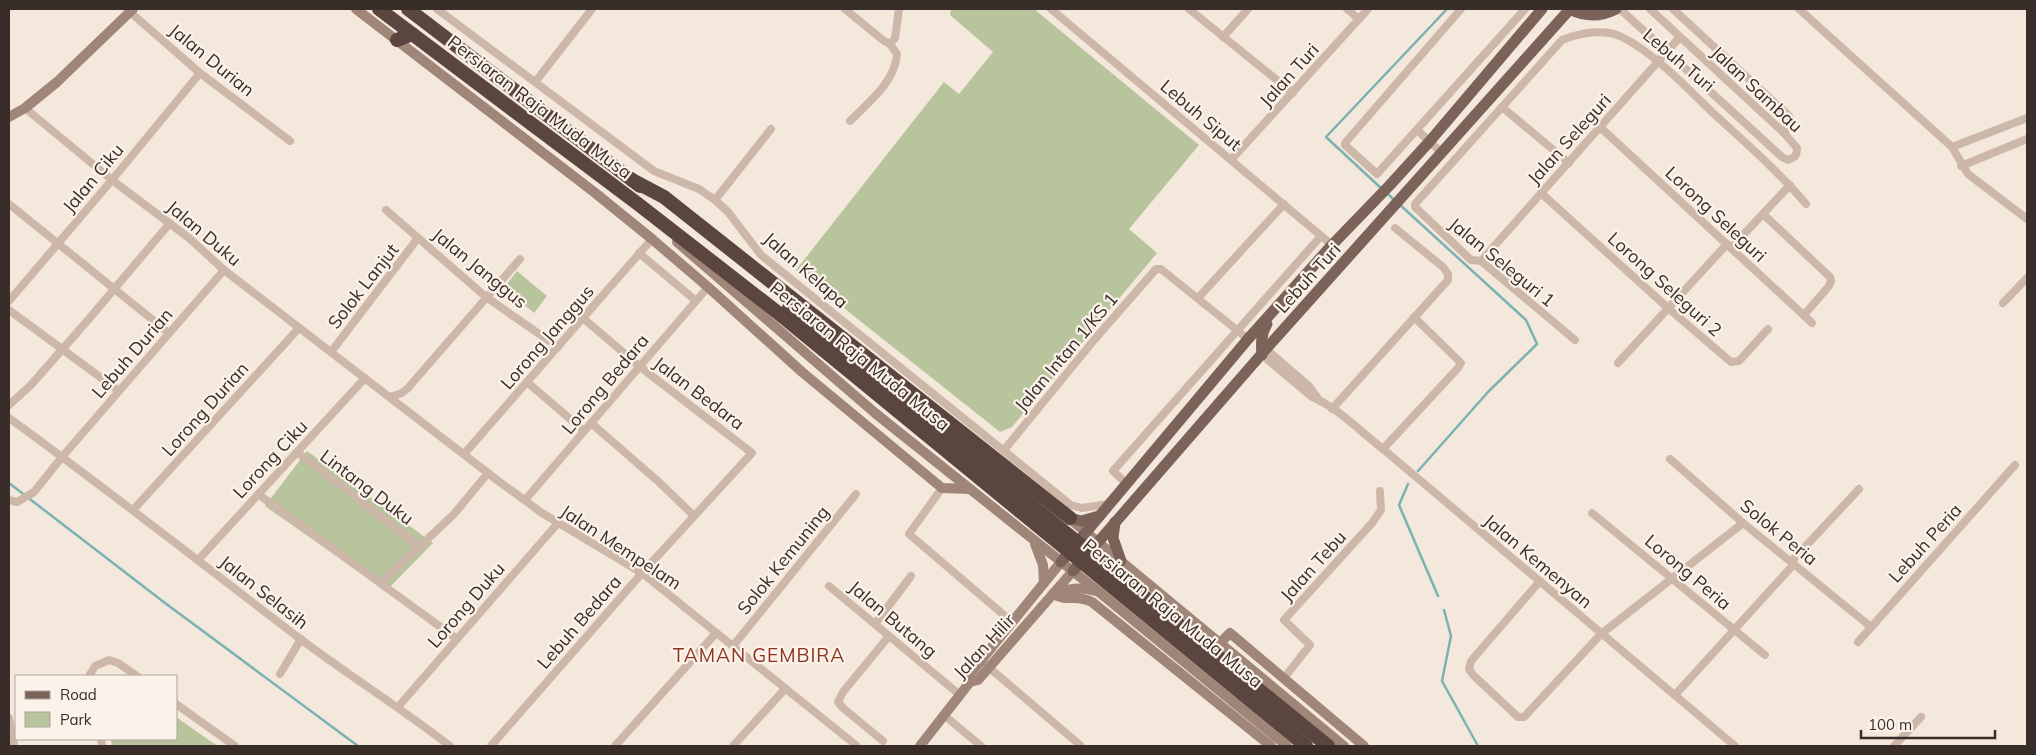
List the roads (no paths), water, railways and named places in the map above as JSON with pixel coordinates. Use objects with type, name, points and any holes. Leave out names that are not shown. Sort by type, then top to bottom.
[{"type":"highway","name":"Persiaran Raja Muda Musa","points":[[380,9],[638,204],[786,312],[1328,740]]},
{"type":"highway","name":"Persiaran Raja Muda Musa","points":[[408,9],[632,180],[786,312],[1306,746]]},
{"type":"highway","points":[[397,40],[412,34]]},
{"type":"highway","points":[[632,180],[664,197],[952,418],[1035,484],[1070,518]]},
{"type":"main road","name":"Lebuh Turi","points":[[1061,562],[1248,340],[1332,245],[1430,141],[1542,9]]},
{"type":"main road","name":"Lebuh Turi","points":[[1073,571],[1097,541],[1264,352],[1402,200],[1570,9],[1582,14],[1595,15],[1618,9]]},
{"type":"main road","points":[[1264,352],[1261,342],[1263,330],[1276,308]]},
{"type":"main road","points":[[1070,518],[1081,521],[1101,515]]},
{"type":"main road","points":[[1116,520],[1113,538],[1121,561]]},
{"type":"street","points":[[356,9],[594,192],[652,239],[802,372],[942,488],[970,490]]},
{"type":"street","name":"Jalan Kelapa","points":[[437,9],[484,46],[536,81],[654,171],[699,188],[715,200],[728,212],[761,255],[952,418],[1004,450],[1035,484],[1071,505],[1082,508],[1094,508],[1111,504]]},
{"type":"street","points":[[536,81],[592,9]]},
{"type":"street","points":[[845,9],[890,44],[897,54],[896,64],[888,82],[850,121]]},
{"type":"street","points":[[890,44],[895,38],[899,9]]},
{"type":"street","name":"Lebuh Siput","points":[[1051,9],[1332,245]]},
{"type":"street","points":[[1189,9],[1293,93]]},
{"type":"street","points":[[1223,37],[1248,9]]},
{"type":"street","points":[[1347,9],[1359,19]]},
{"type":"street","name":"Jalan Turi","points":[[1231,160],[1368,9]]},
{"type":"street","points":[[1461,9],[1344,143],[1377,174],[1525,9]]},
{"type":"street","name":"Jalan Sambau","points":[[1618,9],[1668,51],[1782,157],[1788,160],[1795,157],[1797,148],[1784,133],[1679,38],[1650,9]]},
{"type":"street","points":[[1673,9],[1789,116],[1792,121],[1784,133]]},
{"type":"street","points":[[1799,9],[1952,147],[1968,174],[2027,220]]},
{"type":"street","points":[[9,117],[25,108],[57,82],[131,10]]},
{"type":"street","name":"Jalan Durian","points":[[131,10],[200,73],[290,141]]},
{"type":"street","name":"Lebuh Turi","points":[[1415,204],[1562,40],[1575,34],[1607,33],[1621,36],[1658,62],[1790,185],[1806,204]]},
{"type":"street","name":"Jalan Seleguri","points":[[1481,261],[1679,38]]},
{"type":"street","name":"Jalan Ciku","points":[[9,301],[200,73]]},
{"type":"street","points":[[1502,107],[1569,163]]},
{"type":"street","name":"Jalan Duku","points":[[25,108],[112,180],[170,223],[224,270],[365,378]]},
{"type":"street","points":[[1952,147],[2027,118]]},
{"type":"street","name":"Lorong Seleguri","points":[[1600,128],[1812,323]]},
{"type":"street","points":[[715,200],[772,129]]},
{"type":"street","points":[[1417,130],[1442,153]]},
{"type":"street","points":[[1962,166],[2027,139]]},
{"type":"street","points":[[1618,363],[1668,308],[1790,185]]},
{"type":"street","name":"Lorong Seleguri 2","points":[[1541,193],[1668,308],[1733,363],[1739,361],[1768,329]]},
{"type":"street","points":[[9,204],[169,334]]},
{"type":"street","points":[[638,204],[688,252],[875,413],[1116,605],[1287,746]]},
{"type":"street","points":[[1248,340],[1198,298],[1284,204]]},
{"type":"street","name":"Jalan Seleguri 1","points":[[1415,204],[1416,209],[1471,260],[1481,261],[1575,340]]},
{"type":"street","name":"Jalan Janggus","points":[[386,210],[486,297],[558,346]]},
{"type":"street","points":[[1763,214],[1830,277],[1829,286],[1804,315]]},
{"type":"street","points":[[9,405],[31,385],[170,223]]},
{"type":"street","points":[[1332,408],[1448,280],[1448,274],[1443,267],[1395,228]]},
{"type":"street","points":[[1127,484],[1112,471],[1321,236]]},
{"type":"street","name":"Solok Lanjut","points":[[331,352],[418,238]]},
{"type":"street","name":"Lorong Janggus","points":[[464,454],[652,239]]},
{"type":"street","points":[[639,254],[696,300]]},
{"type":"street","points":[[390,397],[402,393],[408,388],[520,259]]},
{"type":"street","name":"Jalan Intan 1/KS 1","points":[[1004,450],[1156,269],[1161,270],[1198,298]]},
{"type":"street","name":"Lebuh Durian","points":[[9,500],[17,502],[34,492],[62,456],[224,270]]},
{"type":"street","points":[[2002,303],[2027,278]]},
{"type":"street","name":"Lorong Bedara","points":[[524,500],[708,287]]},
{"type":"street","points":[[9,310],[119,391]]},
{"type":"street","points":[[1383,449],[1461,363],[1414,317]]},
{"type":"street","name":"Jalan Bedara","points":[[583,318],[639,366],[752,453]]},
{"type":"street","name":"Lorong Durian","points":[[133,510],[299,328]]},
{"type":"street","name":"Jalan Kemenyan","points":[[1264,352],[1312,397],[1332,408],[1383,449],[1735,746]]},
{"type":"street","name":"Jalan Mempelam","points":[[365,378],[524,500],[558,523],[642,573],[785,690],[857,746]]},
{"type":"street","name":"Lorong Ciku","points":[[198,560],[365,378]]},
{"type":"street","points":[[527,382],[584,431]]},
{"type":"street","points":[[867,425],[875,413]]},
{"type":"street","name":"Jalan Selasih","points":[[9,418],[62,456],[301,639],[450,746]]},
{"type":"street","points":[[591,423],[660,483],[694,516]]},
{"type":"street","name":"Lintang Duku","points":[[297,452],[419,546]]},
{"type":"street","name":"Lebuh Bedara","points":[[491,746],[642,573],[752,453]]},
{"type":"street","name":"Solok Peria","points":[[1670,459],[1744,523],[1871,627]]},
{"type":"street","name":"Lebuh Peria","points":[[1858,642],[2015,465]]},
{"type":"street","name":"Lintang Duku","points":[[381,583],[454,514],[488,473]]},
{"type":"street","points":[[1003,516],[1020,522],[1032,519],[1039,510],[1035,484]]},
{"type":"street","points":[[942,488],[909,534],[1012,622]]},
{"type":"street","points":[[1675,694],[1859,489]]},
{"type":"street","name":"Jalan Tebu","points":[[1284,678],[1310,645],[1284,620],[1372,523],[1381,510],[1380,490]]},
{"type":"street","points":[[258,494],[457,639]]},
{"type":"street","name":"Solok Kemuning","points":[[733,646],[856,494]]},
{"type":"street","name":"Lorong Peria","points":[[1592,512],[1765,655]]},
{"type":"street","points":[[1070,518],[1220,644],[1328,740],[1344,746]]},
{"type":"street","name":"Lorong Duku","points":[[398,707],[558,523]]},
{"type":"street","points":[[1540,581],[1471,661],[1470,669],[1473,676],[1518,717],[1524,717],[1601,634],[1744,523]]},
{"type":"street","points":[[1032,538],[1043,565],[1044,583]]},
{"type":"street","name":"Jalan Hilir","points":[[920,746],[945,716],[981,661],[1061,562]]},
{"type":"street","points":[[1116,605],[1103,584],[1104,577],[1114,570],[1138,577]]},
{"type":"street","name":"Jalan Hilir","points":[[970,678],[978,680],[1073,571]]},
{"type":"street","points":[[875,624],[911,576]]},
{"type":"street","name":"Jalan Butang","points":[[829,586],[960,695]]},
{"type":"street","points":[[1053,594],[1069,588],[1082,588],[1099,592]]},
{"type":"street","points":[[1053,594],[1063,600],[1082,597],[1092,602],[1271,746]]},
{"type":"street","points":[[615,746],[716,633]]},
{"type":"street","points":[[1220,644],[1230,633],[1364,746]]},
{"type":"street","points":[[884,741],[838,702],[888,636]]},
{"type":"street","points":[[280,674],[301,639]]},
{"type":"street","points":[[90,675],[95,666],[109,660],[118,663],[136,675]]},
{"type":"street","points":[[981,661],[1077,745]]},
{"type":"street","points":[[1216,688],[1252,730]]},
{"type":"street","points":[[733,746],[785,690]]},
{"type":"street","points":[[178,706],[230,745]]},
{"type":"street","points":[[945,716],[980,746]]},
{"type":"street","points":[[1894,746],[1921,717]]},
{"type":"street","points":[[9,718],[14,746]]},
{"type":"street","points":[[1328,740],[1341,727]]},
{"type":"waterway","points":[[1382,189],[1326,137],[1447,9]]},
{"type":"waterway","points":[[1386,192],[1395,201]]},
{"type":"waterway","points":[[1399,204],[1526,320],[1537,344],[1488,392],[1418,471]]},
{"type":"waterway","points":[[9,483],[165,603],[358,746]]},
{"type":"waterway","points":[[1408,484],[1399,505],[1438,596]]},
{"type":"waterway","points":[[1444,610],[1451,636],[1442,681],[1478,746]]},
{"type":"district","name":"TAMAN GEMBIRA","points":[[759,655]]}]
